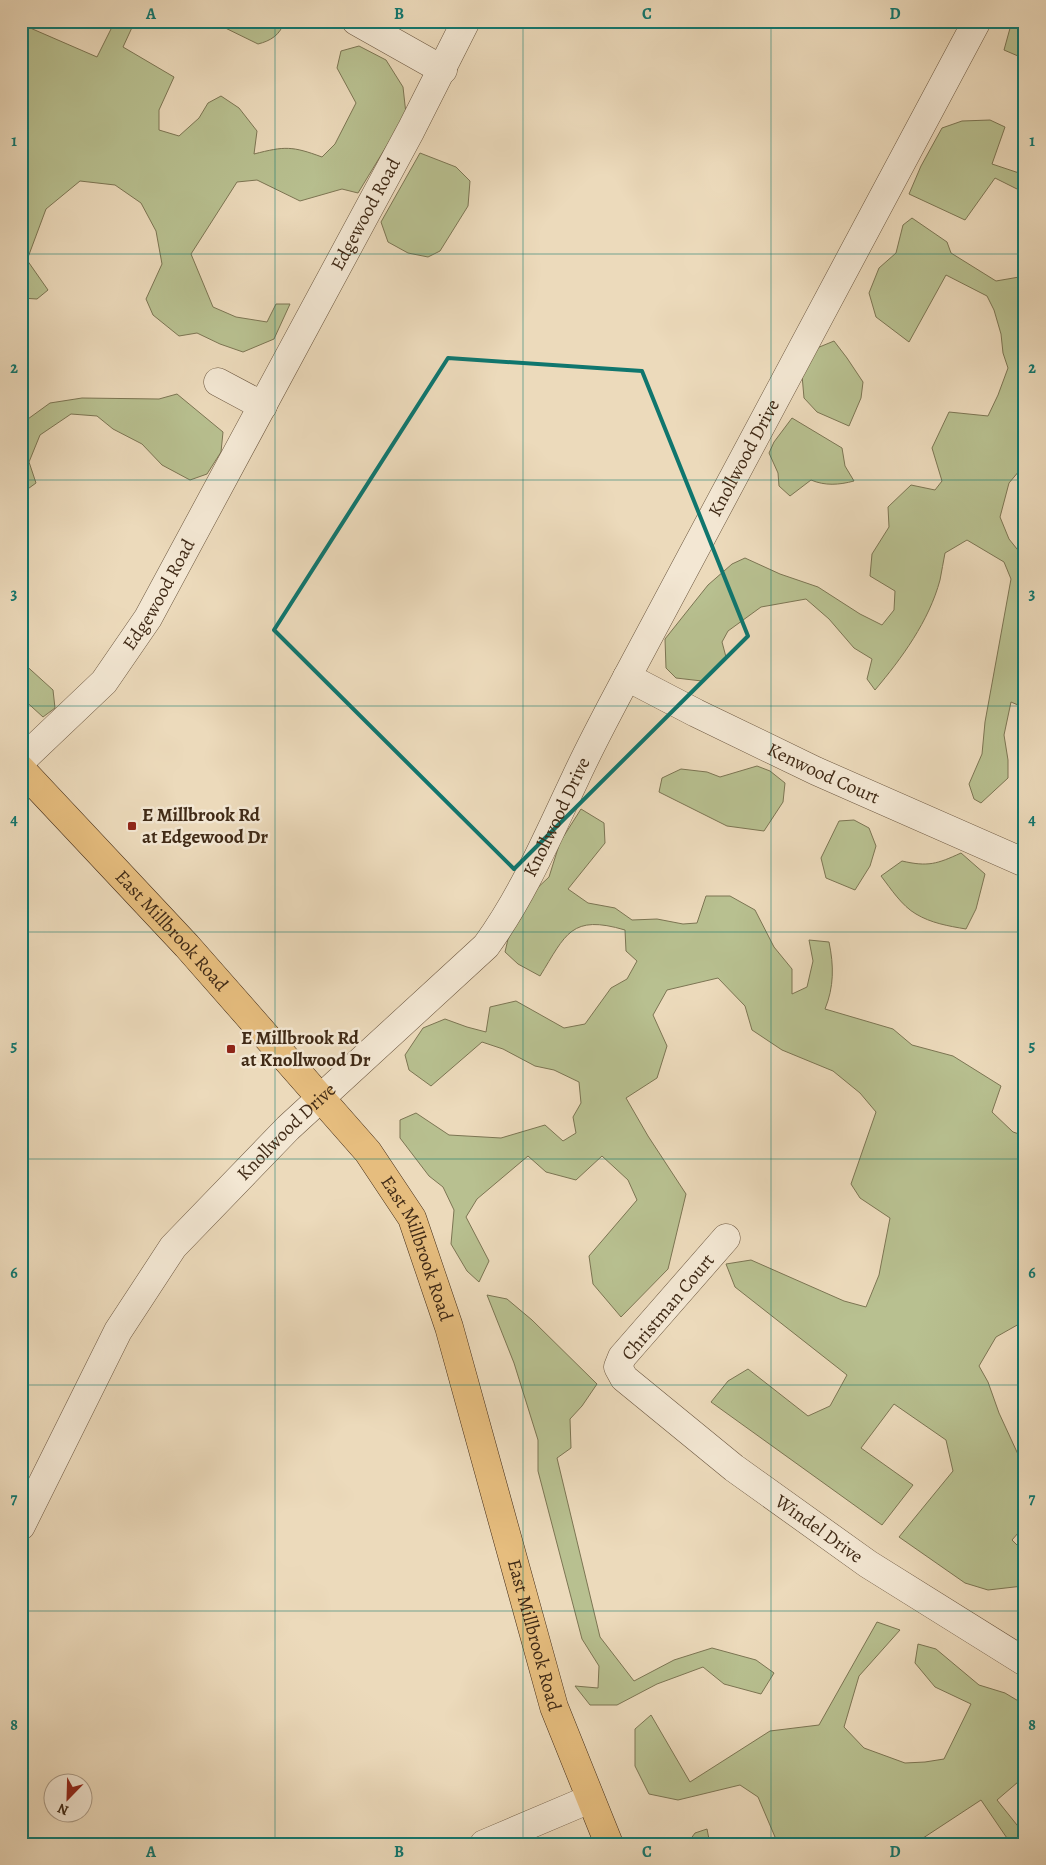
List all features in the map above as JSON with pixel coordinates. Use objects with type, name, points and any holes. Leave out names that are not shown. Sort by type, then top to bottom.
[{"type":"main road","name":"East Millbrook Road","points":[[21,769],[187,946],[368,1152],[412,1218],[448,1326],[554,1707],[608,1844]]},
{"type":"street","points":[[356,21],[443,70]]},
{"type":"street","name":"Edgewood Road","points":[[21,761],[104,682],[148,618],[443,70],[466,21]]},
{"type":"street","name":"Knollwood Drive","points":[[21,1526],[118,1331],[173,1247],[288,1128],[486,946],[503,923],[527,880],[626,677],[977,21]]},
{"type":"street","points":[[218,382],[263,406]]},
{"type":"street","name":"Kenwood Court","points":[[626,677],[816,771],[1025,862]]},
{"type":"street","name":"Christman Court","points":[[624,1378],[618,1367],[622,1357],[726,1238]]},
{"type":"street","name":"Windel Drive","points":[[624,1378],[734,1468],[868,1564],[1025,1662]]},
{"type":"street","points":[[484,1844],[590,1800]]},
{"type":"highlighted area","points":[[448,358],[642,371],[748,636],[514,869],[274,630]]},
{"type":"green space","points":[[115,21],[135,21],[123,47],[174,77],[159,110],[159,130],[179,136],[199,118],[208,103],[221,96],[239,108],[257,131],[254,154],[288,148],[322,157],[335,144],[356,103],[337,68],[341,51],[359,46],[386,60],[403,87],[406,114],[358,193],[342,189],[300,201],[257,180],[237,182],[191,254],[213,307],[236,317],[267,322],[276,304],[290,304],[274,339],[243,352],[197,333],[179,336],[153,315],[146,299],[162,264],[156,231],[141,203],[115,185],[80,181],[46,209],[27,260],[48,290],[37,299],[21,298],[21,24],[97,57]]},
{"type":"green space","points":[[211,21],[284,21],[278,34],[258,44]]},
{"type":"green space","points":[[1012,21],[1025,21],[1025,59],[1004,50]]},
{"type":"green space","points":[[990,120],[1005,127],[992,164],[1025,175],[1025,193],[995,178],[965,220],[909,194],[921,166],[942,128],[962,121]]},
{"type":"green space","points":[[420,153],[456,167],[470,181],[468,206],[440,251],[428,257],[408,253],[388,242],[381,222]]},
{"type":"green space","points":[[912,218],[947,242],[951,253],[996,281],[1025,276],[1025,464],[1009,483],[1000,517],[1009,539],[1025,559],[1025,708],[1011,702],[1004,735],[1008,760],[1008,778],[981,803],[974,799],[969,784],[982,754],[985,722],[1011,579],[1004,562],[967,540],[945,553],[940,580],[922,624],[905,652],[875,690],[867,679],[872,659],[854,648],[829,619],[806,599],[761,607],[728,631],[722,642],[726,657],[702,681],[676,678],[666,668],[665,639],[708,585],[732,564],[745,558],[780,574],[818,587],[860,614],[882,625],[894,610],[895,591],[870,576],[872,554],[889,527],[888,507],[911,485],[935,490],[942,481],[932,448],[949,412],[988,416],[1008,368],[994,310],[987,296],[946,275],[909,342],[876,317],[869,293],[879,268],[896,253],[903,225]]},
{"type":"green space","points":[[834,341],[863,382],[861,398],[849,426],[817,412],[804,398],[802,375],[817,348]]},
{"type":"green space","points":[[177,394],[223,432],[221,452],[207,474],[190,480],[162,465],[142,444],[113,429],[97,416],[71,414],[40,435],[29,462],[36,483],[25,491],[21,490],[21,424],[50,403],[82,398],[159,399]]},
{"type":"green space","points":[[792,418],[842,448],[845,466],[854,481],[832,484],[811,480],[790,496],[779,486],[778,473],[769,453],[774,442]]},
{"type":"green space","points":[[21,661],[53,690],[55,708],[43,717],[21,697]]},
{"type":"green space","points":[[757,766],[770,771],[785,783],[783,802],[764,831],[727,826],[659,792],[662,778],[681,769],[707,772],[720,777]]},
{"type":"green space","points":[[581,809],[604,823],[605,843],[568,889],[588,903],[615,908],[632,920],[657,919],[683,924],[697,923],[706,896],[730,896],[755,910],[774,947],[792,969],[792,994],[807,987],[813,961],[809,940],[829,942],[832,976],[830,993],[825,1009],[893,1029],[912,1045],[953,1056],[1001,1086],[992,1112],[1013,1132],[1025,1136],[1025,1319],[996,1337],[979,1366],[988,1382],[999,1413],[1022,1463],[1025,1461],[1025,1525],[1012,1540],[1025,1553],[1025,1580],[1023,1586],[988,1590],[965,1583],[899,1537],[953,1471],[946,1440],[894,1404],[861,1448],[913,1485],[882,1525],[711,1402],[728,1381],[748,1369],[808,1416],[830,1406],[847,1375],[735,1287],[726,1264],[751,1260],[844,1301],[866,1307],[879,1275],[890,1218],[860,1198],[851,1184],[876,1112],[860,1093],[833,1071],[782,1050],[752,1030],[745,1006],[718,978],[667,990],[653,1015],[667,1046],[657,1078],[626,1098],[686,1194],[668,1269],[621,1317],[593,1284],[589,1256],[637,1200],[628,1180],[602,1156],[576,1180],[546,1172],[528,1156],[477,1199],[466,1217],[489,1261],[479,1282],[467,1271],[451,1244],[454,1210],[443,1187],[429,1176],[400,1138],[400,1120],[416,1113],[449,1135],[501,1138],[545,1125],[563,1141],[576,1133],[573,1117],[581,1103],[579,1082],[554,1070],[535,1066],[503,1049],[482,1042],[431,1086],[409,1070],[405,1055],[423,1028],[445,1019],[486,1032],[490,1007],[516,1001],[564,1028],[585,1024],[611,988],[627,979],[637,961],[626,951],[625,930],[607,926],[581,926],[572,931],[564,939],[540,976],[518,964],[505,952],[508,939],[532,893],[549,877],[560,842]]},
{"type":"green space","points":[[854,820],[869,828],[876,846],[870,866],[855,890],[826,878],[821,858],[839,821]]},
{"type":"green space","points":[[961,853],[985,874],[976,909],[966,929],[934,922],[911,911],[901,902],[881,876],[902,861],[926,864],[945,860]]},
{"type":"green space","points":[[487,1295],[507,1299],[532,1320],[597,1384],[582,1406],[570,1419],[571,1448],[557,1458],[600,1637],[634,1681],[674,1660],[712,1648],[756,1660],[774,1673],[761,1694],[724,1684],[703,1667],[657,1684],[617,1705],[590,1705],[575,1686],[598,1688],[599,1666],[582,1639],[538,1471],[538,1440],[514,1363]]},
{"type":"green space","points":[[877,1622],[900,1630],[859,1676],[844,1727],[864,1748],[905,1763],[944,1759],[971,1704],[935,1687],[915,1663],[918,1644],[936,1649],[979,1685],[1005,1693],[1025,1705],[1025,1776],[997,1800],[1025,1835],[1025,1844],[1011,1844],[981,1800],[914,1844],[778,1844],[758,1797],[740,1785],[678,1800],[649,1794],[635,1766],[635,1729],[651,1715],[690,1782],[770,1731],[819,1725]]},
{"type":"green space","points":[[707,1829],[710,1844],[687,1844],[695,1833]]},
{"type":"place","name":"E Millbrook Rd at Edgewood Dr","points":[[132,826]]},
{"type":"place","name":"E Millbrook Rd at Knollwood Dr","points":[[231,1049]]}]
